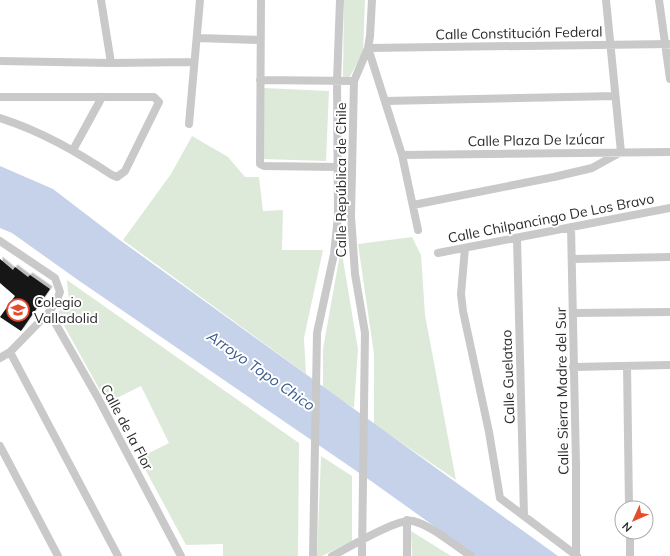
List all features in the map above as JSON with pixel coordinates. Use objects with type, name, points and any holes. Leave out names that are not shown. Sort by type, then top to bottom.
[{"type":"street","points":[[101,0],[111,63]]},
{"type":"street","points":[[189,124],[200,0]]},
{"type":"street","points":[[261,0],[260,164],[264,166],[338,167]]},
{"type":"street","name":"Calle República de Chile","points":[[313,556],[315,383],[318,322],[337,232],[337,81],[340,0]]},
{"type":"street","name":"Calle República de Chile","points":[[362,556],[365,333],[355,274],[351,236],[354,81],[368,48],[372,0]]},
{"type":"street","points":[[414,205],[592,168],[621,152],[606,0]]},
{"type":"street","points":[[659,0],[667,44],[670,79]]},
{"type":"street","points":[[197,38],[260,40]]},
{"type":"street","name":"Calle Constitución Federal","points":[[368,48],[667,44]]},
{"type":"street","points":[[368,48],[402,155],[414,205],[418,230]]},
{"type":"street","points":[[0,60],[111,63],[194,62]]},
{"type":"street","points":[[260,80],[354,81]]},
{"type":"street","points":[[385,101],[615,96]]},
{"type":"street","points":[[0,97],[154,97],[159,102],[125,171],[120,176],[112,176],[73,150],[41,134],[0,118]]},
{"type":"street","points":[[73,150],[102,98]]},
{"type":"street","name":"Calle Plaza De Izúcar","points":[[402,155],[670,152]]},
{"type":"street","name":"Calle Chilpancingo De Los Bravo","points":[[438,253],[670,208]]},
{"type":"street","name":"Calle Sierra Madre del Sur","points":[[571,227],[577,556]]},
{"type":"street","name":"Calle Guelatao","points":[[517,238],[524,516]]},
{"type":"street","points":[[0,241],[56,278],[60,292],[57,300],[49,312],[10,352],[0,358]]},
{"type":"street","points":[[465,248],[461,294],[463,311],[489,432],[500,498],[577,556]]},
{"type":"street","points":[[572,259],[670,257]]},
{"type":"street","name":"Calle de la Flor","points":[[49,312],[98,398],[181,556]]},
{"type":"street","points":[[573,313],[670,312]]},
{"type":"street","points":[[10,352],[118,556]]},
{"type":"street","points":[[573,367],[670,365]]},
{"type":"street","points":[[627,366],[629,500]]},
{"type":"street","points":[[0,446],[58,556]]},
{"type":"street","points":[[407,520],[407,556]]},
{"type":"street","points":[[332,556],[395,524],[407,520],[423,525],[471,556]]},
{"type":"street","points":[[630,540],[630,556]]},
{"type":"green space","points":[[344,0],[365,0],[363,53],[349,78],[343,77]]},
{"type":"green space","points":[[264,88],[329,91],[326,161],[262,159]]},
{"type":"green space","points":[[192,136],[228,157],[245,177],[259,177],[263,211],[283,210],[282,250],[323,250],[304,338],[306,374],[123,240],[171,174]]},
{"type":"green space","points":[[412,237],[421,255],[425,315],[456,480],[374,424],[374,354],[358,244]]},
{"type":"green space","points":[[341,248],[358,349],[354,408],[323,390],[323,349]]},
{"type":"green space","points":[[67,280],[299,443],[298,556],[223,556],[223,544],[186,545],[139,458],[169,443],[141,386],[107,403],[57,313],[69,302]]},
{"type":"green space","points":[[321,456],[352,476],[352,541],[322,556],[317,556]]},
{"type":"green space","points":[[411,531],[451,556],[412,556]]},
{"type":"water","name":"Arroyo Topo Chico","points":[[0,166],[53,189],[117,238],[558,556],[476,556],[371,481],[12,233],[0,228]]},
{"type":"building","name":"Colegio Valladolid","points":[[0,259],[13,270],[15,267],[28,277],[30,275],[50,289],[21,331],[0,317],[15,296],[0,283]]},
{"type":"place","name":"Colegio Valladolid","points":[[18,310]]}]
